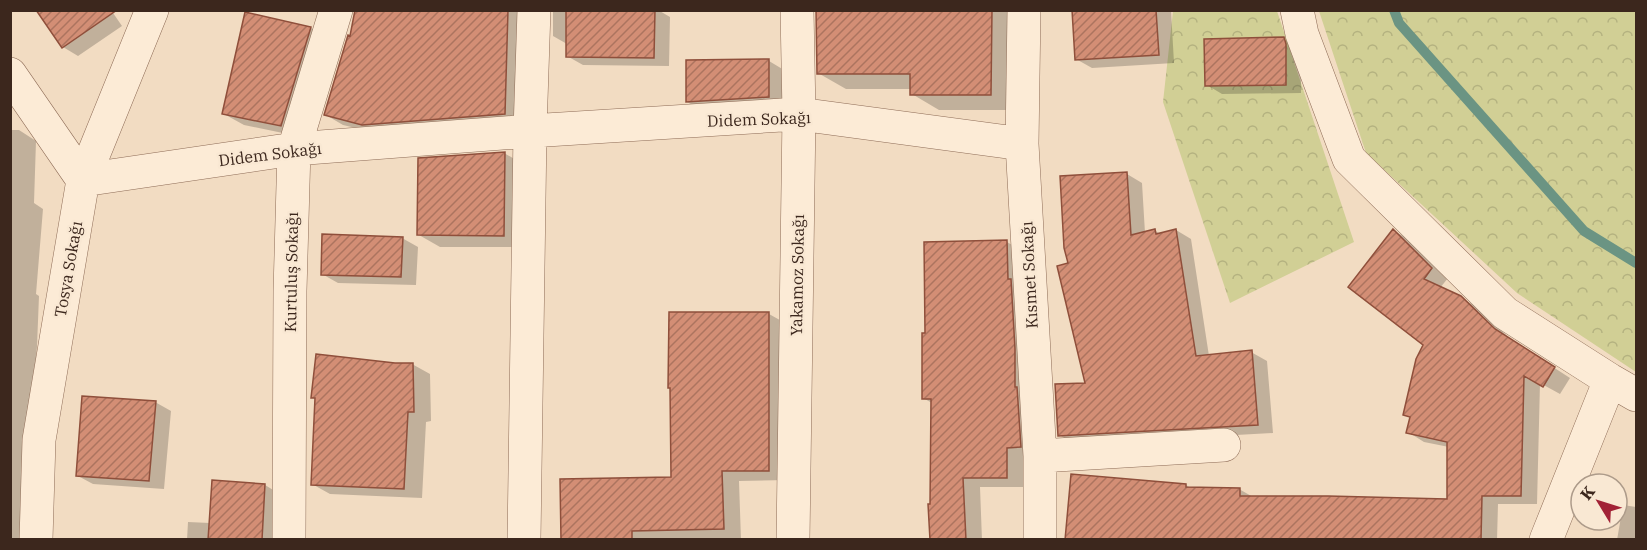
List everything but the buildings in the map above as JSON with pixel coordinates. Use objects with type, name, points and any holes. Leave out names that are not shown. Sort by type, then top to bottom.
[{"type":"street","name":"Tosya Sokağı","points":[[36,540],[39,440],[83,180],[152,10]]},
{"type":"street","name":"Kurtuluş Sokağı","points":[[289,540],[290,291],[294,149],[336,10]]},
{"type":"street","points":[[524,540],[534,10]]},
{"type":"street","name":"Yakamoz Sokağı","points":[[793,540],[799,114],[797,10]]},
{"type":"street","name":"Kısmet Sokağı","points":[[1024,10],[1022,144],[1040,456],[1040,540]]},
{"type":"street","points":[[1297,10],[1302,34],[1349,159],[1504,313],[1623,387],[1546,540]]},
{"type":"street","points":[[10,74],[83,180]]},
{"type":"street","name":"Didem Sokağı","points":[[83,180],[294,149],[799,114],[1022,144]]},
{"type":"street","points":[[1040,456],[1224,446]]},
{"type":"green space","points":[[1173,11],[1277,11],[1354,242],[1230,303],[1163,102]]},
{"type":"green space","points":[[1319,11],[1636,11],[1636,372],[1517,293],[1366,153]]},
{"type":"waterway","points":[[1394,10],[1399,23],[1584,231],[1636,263]]}]
